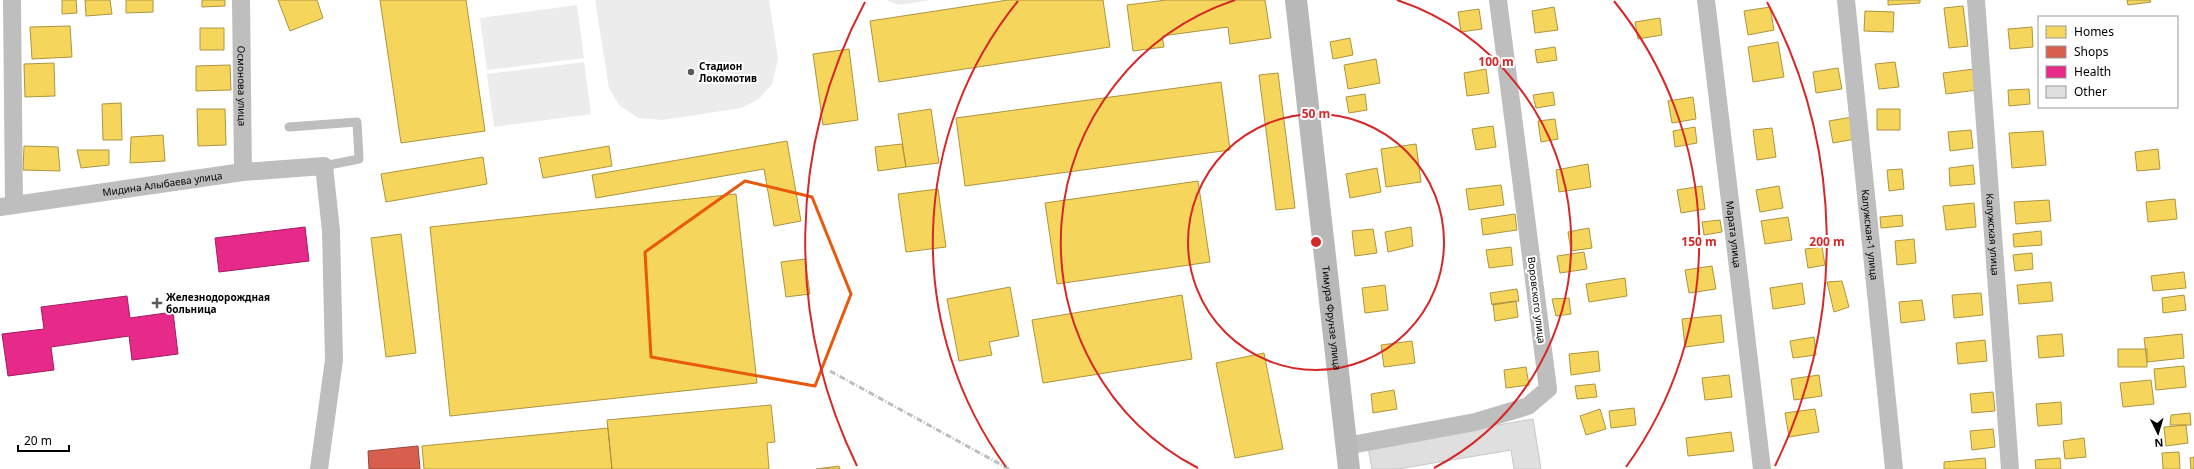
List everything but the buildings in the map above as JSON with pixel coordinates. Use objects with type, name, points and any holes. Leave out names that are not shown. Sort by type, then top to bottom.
[{"type":"main road","name":"Тимура Фрунзе улица","points":[[1296,0],[1349,469]]},
{"type":"street","points":[[7,206],[12,0]]},
{"type":"street","name":"Осмонова улица","points":[[241,0],[243,172]]},
{"type":"street","name":"Воровского улица","points":[[1346,446],[1475,422],[1528,406],[1548,389],[1498,0]]},
{"type":"street","name":"Марата улица","points":[[1706,0],[1762,469]]},
{"type":"street","name":"Калужская-1 улица","points":[[1846,0],[1894,469]]},
{"type":"street","name":"Калужская улица","points":[[1976,0],[2010,469]]},
{"type":"street","points":[[319,469],[334,360],[331,231],[324,166]]},
{"type":"street","name":"Мидина Алыбаева улица","points":[[7,206],[243,172],[324,166]]},
{"type":"lane","points":[[289,127],[357,122],[359,159],[324,166]]},
{"type":"highlighted area","points":[[745,181],[812,197],[851,294],[815,386],[651,357],[645,252]]},
{"type":"shaded area","name":"Стадион Локомотив","points":[[595,0],[769,0],[778,59],[772,84],[759,99],[741,108],[663,120],[638,118],[619,105],[609,88]]},
{"type":"shaded area","points":[[886,0],[931,0],[898,5]]},
{"type":"shaded area","points":[[577,5],[584,58],[487,70],[480,18]]},
{"type":"shaded area","points":[[584,62],[591,114],[494,127],[487,74]]},
{"type":"railway","points":[[830,371],[1009,469]]},
{"type":"place","name":"Стадион Локомотив","points":[[691,72]]},
{"type":"place","name":"Железнодорождная больница","points":[[157,303]]}]
